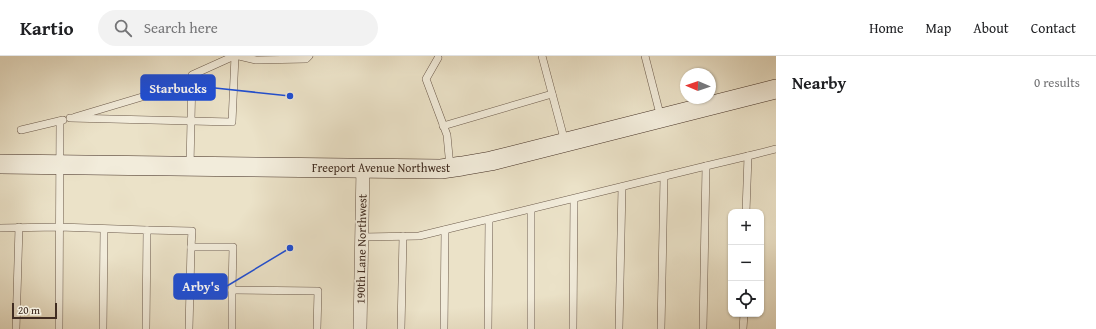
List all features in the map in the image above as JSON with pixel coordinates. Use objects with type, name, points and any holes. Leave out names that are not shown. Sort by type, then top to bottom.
[{"type":"street","name":"Freeport Avenue Northwest","points":[[0,164],[440,169],[491,161],[776,89]]},
{"type":"street","name":"190th Lane Northwest","points":[[360,329],[363,168]]},
{"type":"lane","points":[[70,118],[191,122],[232,122],[234,56],[192,75],[192,82],[191,122],[190,166]]},
{"type":"lane","points":[[239,56],[256,60],[306,59],[309,56]]},
{"type":"lane","points":[[542,56],[565,142]]},
{"type":"lane","points":[[645,56],[661,118]]},
{"type":"lane","points":[[438,58],[426,79],[446,135],[450,168]]},
{"type":"lane","points":[[21,130],[60,121],[192,82]]},
{"type":"lane","points":[[443,126],[552,94]]},
{"type":"lane","points":[[59,329],[60,121]]},
{"type":"lane","points":[[362,237],[419,236],[531,210],[776,149]]},
{"type":"lane","points":[[746,209],[748,156]]},
{"type":"lane","points":[[703,329],[706,166]]},
{"type":"lane","points":[[661,329],[664,176]]},
{"type":"lane","points":[[619,329],[622,187]]},
{"type":"lane","points":[[572,329],[574,199]]},
{"type":"lane","points":[[531,210],[531,329]]},
{"type":"lane","points":[[488,329],[489,220]]},
{"type":"lane","points":[[16,329],[19,227]]},
{"type":"lane","points":[[0,228],[59,227],[192,230],[189,329]]},
{"type":"lane","points":[[103,329],[104,229]]},
{"type":"lane","points":[[146,329],[147,230]]},
{"type":"lane","points":[[444,329],[446,230]]},
{"type":"lane","points":[[401,329],[402,236]]},
{"type":"lane","points":[[191,247],[233,247],[232,329]]},
{"type":"lane","points":[[232,290],[318,291],[317,329]]},
{"type":"lane","points":[[743,329],[744,317]]},
{"type":"place","name":"Starbucks","points":[[290,96]]},
{"type":"place","name":"Arby's","points":[[290,248]]}]
